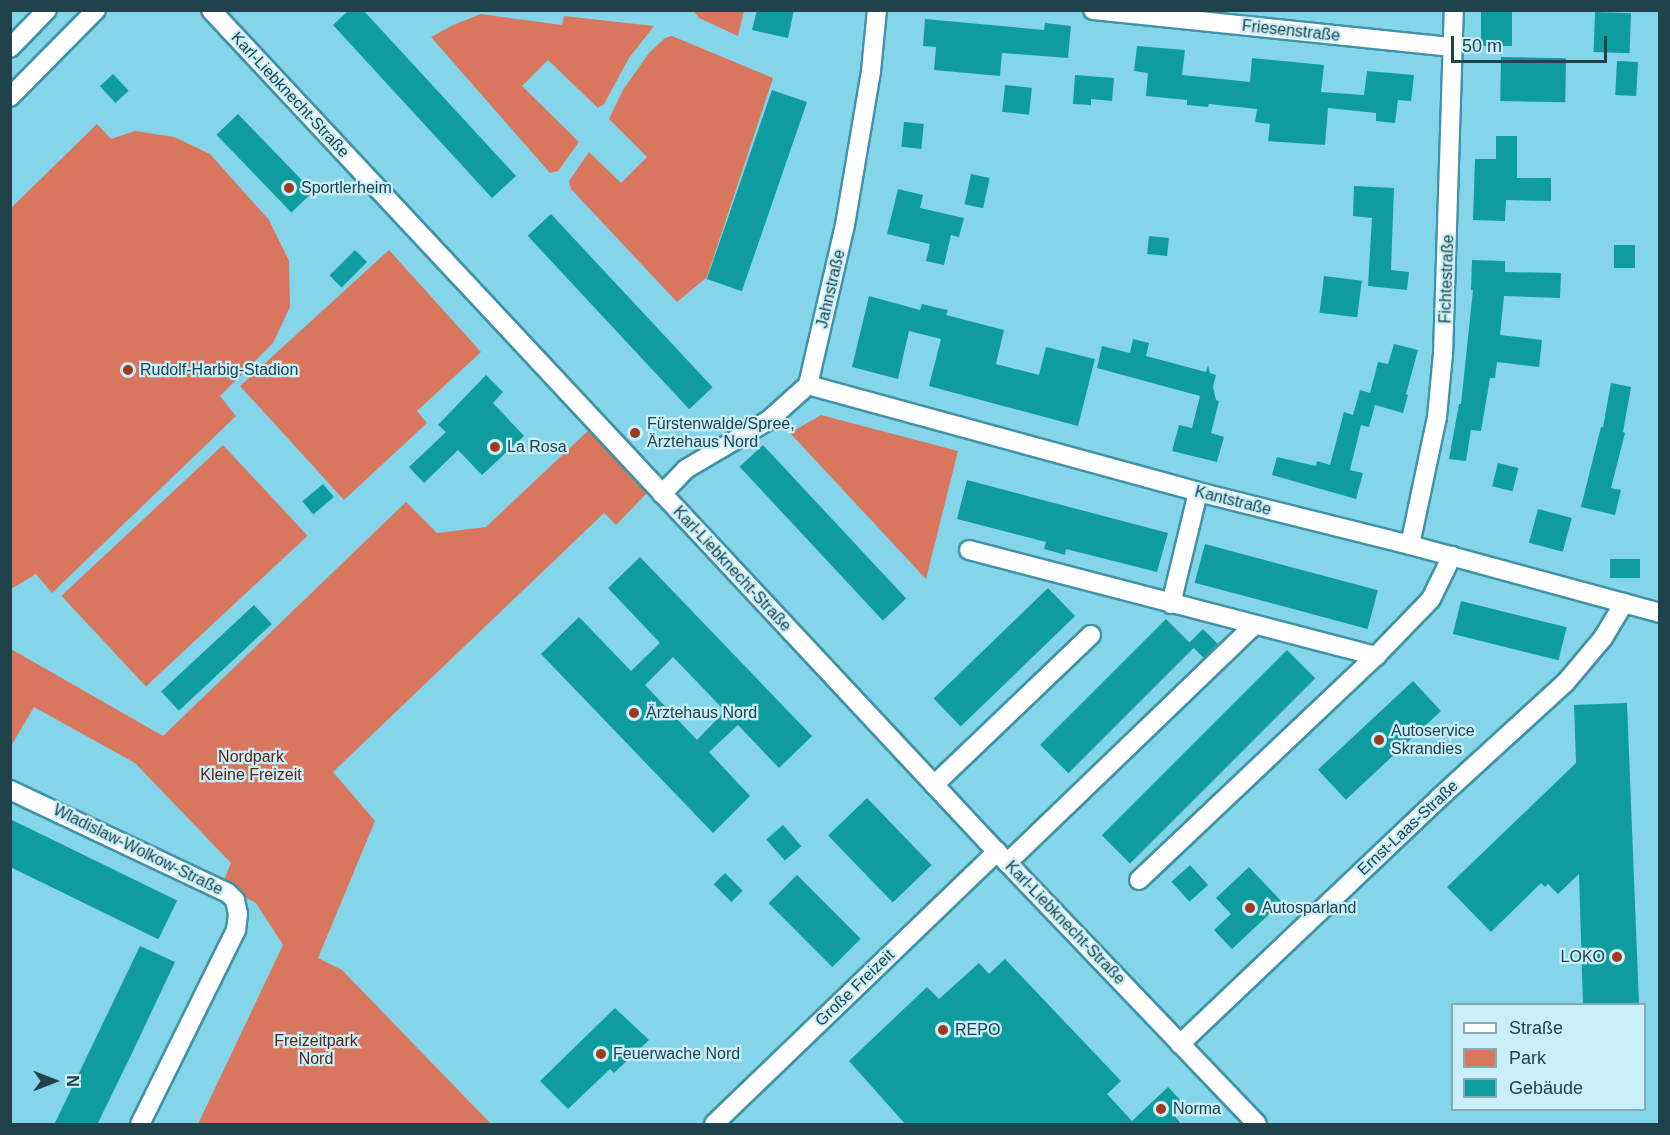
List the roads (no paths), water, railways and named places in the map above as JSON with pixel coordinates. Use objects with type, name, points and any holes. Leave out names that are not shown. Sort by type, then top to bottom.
[{"type":"street","points":[[10,48],[47,10]]},
{"type":"street","points":[[10,97],[96,10]]},
{"type":"street","name":"Karl-Liebknecht-Straße","points":[[211,10],[1002,858],[1257,1125]]},
{"type":"street","name":"Jahnstraße","points":[[808,385],[845,225],[871,71],[878,10]]},
{"type":"street","name":"Friesenstraße","points":[[1093,10],[1453,47]]},
{"type":"street","name":"Fichtestraße","points":[[1410,545],[1437,417],[1443,354],[1454,10]]},
{"type":"street","points":[[662,494],[686,469],[770,420],[808,385]]},
{"type":"street","name":"Kantstraße","points":[[808,385],[1198,492],[1452,556],[1659,613]]},
{"type":"street","points":[[1171,604],[1198,492]]},
{"type":"street","points":[[969,550],[1376,656]]},
{"type":"street","points":[[1139,880],[1376,656],[1431,599],[1452,556]]},
{"type":"street","name":"Ernst-Laas-Straße","points":[[1180,1044],[1439,798],[1566,682],[1603,638],[1624,603]]},
{"type":"street","points":[[1002,858],[1254,625]]},
{"type":"street","points":[[934,785],[1091,635]]},
{"type":"street","name":"Wladislaw-Wolkow-Straße","points":[[10,790],[228,892],[235,900],[238,914],[236,930],[140,1125]]},
{"type":"street","name":"Große Freizeit","points":[[714,1125],[1002,858]]},
{"type":"place","name":"Sportlerheim","points":[[289,188]]},
{"type":"place","name":"Rudolf-Harbig-Stadion","points":[[128,370]]},
{"type":"place","name":"Fürstenwalde/Spree, Ärztehaus Nord","points":[[635,433]]},
{"type":"place","name":"La Rosa","points":[[495,447]]},
{"type":"place","name":"Ärztehaus Nord","points":[[634,713]]},
{"type":"place","name":"Autoservice Skrandies","points":[[1379,740]]},
{"type":"place","name":"Autosparland","points":[[1250,908]]},
{"type":"place","name":"LOKO","points":[[1617,957]]},
{"type":"place","name":"REPO","points":[[943,1030]]},
{"type":"place","name":"Feuerwache Nord","points":[[601,1054]]},
{"type":"place","name":"Norma","points":[[1161,1109]]},
{"type":"park label","name":"Nordpark Kleine Freizeit","points":[[251,766]]},
{"type":"park label","name":"Freizeitpark Nord","points":[[316,1050]]}]
